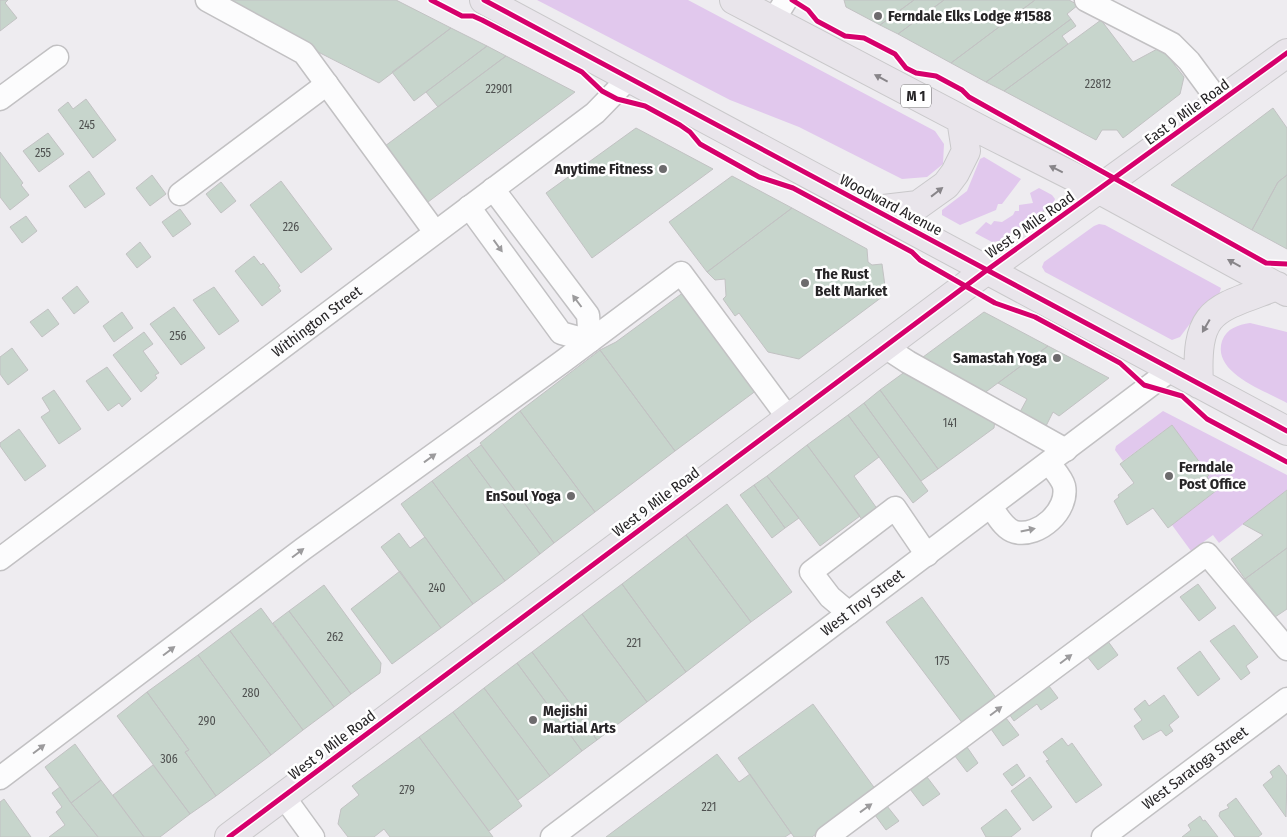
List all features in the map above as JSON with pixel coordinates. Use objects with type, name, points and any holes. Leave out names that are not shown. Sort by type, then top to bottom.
[{"type":"main road","name":"Woodward Avenue","points":[[484,0],[1287,431]]},
{"type":"main road","name":"M 1","points":[[734,0],[779,10],[961,119],[1100,190],[1282,289]]},
{"type":"main road","name":"East 9 Mile Road","points":[[1100,190],[1287,53]]},
{"type":"main road","points":[[875,210],[918,205],[946,185],[956,173],[966,151],[961,119]]},
{"type":"main road","name":"West 9 Mile Road","points":[[229,837],[987,270],[1100,190]]},
{"type":"main road","points":[[1198,384],[1198,344],[1210,319],[1228,304],[1282,289]]},
{"type":"street","points":[[207,0],[304,53],[435,232]]},
{"type":"street","points":[[1086,0],[1172,44],[1189,61],[1220,103]]},
{"type":"street","points":[[0,99],[57,56]]},
{"type":"street","name":"Withington Street","points":[[0,559],[595,113],[629,78]]},
{"type":"street","points":[[180,194],[327,84]]},
{"type":"street","points":[[493,188],[588,315],[590,341]]},
{"type":"street","points":[[470,207],[562,333],[590,341]]},
{"type":"street","points":[[0,778],[304,549],[681,273],[789,419]]},
{"type":"street","points":[[885,347],[1057,457],[1065,496],[1055,516],[1042,526],[1029,531],[1015,532],[1006,526],[991,507]]},
{"type":"street","name":"West Troy Street","points":[[552,837],[1172,370]]},
{"type":"street","points":[[849,613],[830,597],[810,572],[895,508],[926,555]]},
{"type":"street","points":[[827,837],[1207,554],[1287,649]]},
{"type":"street","name":"West Saratoga Street","points":[[1103,837],[1287,699]]},
{"type":"street","points":[[284,797],[313,837]]},
{"type":"shaded area","points":[[537,0],[688,0],[935,131],[944,144],[943,164],[927,177],[902,179],[799,127],[730,100]]},
{"type":"shaded area","points":[[984,157],[1021,179],[1002,204],[998,204],[996,210],[960,225],[942,215],[942,210],[967,191],[980,159]]},
{"type":"shaded area","points":[[1039,188],[1052,195],[1055,199],[1052,206],[1000,241],[992,242],[975,233],[986,222],[991,225],[994,221],[1002,222],[1013,215],[1015,211],[1019,211],[1019,205],[1033,203],[1030,193]]},
{"type":"shaded area","points":[[1099,224],[1105,225],[1221,288],[1219,295],[1204,305],[1180,337],[1172,340],[1045,272],[1042,267],[1044,262]]},
{"type":"shaded area","points":[[1250,323],[1287,332],[1287,403],[1242,379],[1225,362],[1221,352],[1224,337],[1233,328]]},
{"type":"shaded area","points":[[1163,411],[1287,475],[1287,490],[1219,543],[1213,535],[1191,551],[1172,525],[1217,490],[1207,477],[1209,475],[1172,425],[1123,461],[1115,450],[1116,446]]},
{"type":"building","points":[[0,0],[8,0],[5,3],[17,18],[0,31]]},
{"type":"building","points":[[216,0],[396,0],[451,28],[379,83]]},
{"type":"building","name":"Ferndale Elks Lodge #1588","points":[[844,0],[914,0],[880,25],[846,7]]},
{"type":"building","points":[[914,0],[944,0],[898,34],[880,25]]},
{"type":"building","points":[[944,0],[1035,0],[951,63],[898,34]]},
{"type":"building","points":[[1035,0],[1069,0],[1078,5],[1067,14],[1071,19],[986,82],[951,63]]},
{"type":"building","points":[[1071,19],[1076,26],[1062,36],[1068,44],[1004,91],[986,82]]},
{"type":"building","points":[[1101,20],[1133,62],[1161,47],[1184,77],[1180,94],[1123,138],[1117,130],[1102,130],[1096,140],[1004,91]]},
{"type":"building","points":[[451,28],[487,46],[414,101],[392,72]]},
{"type":"building","points":[[487,46],[506,56],[438,107],[426,92]]},
{"type":"building","points":[[506,56],[575,92],[428,202],[385,146]]},
{"type":"building","points":[[86,99],[116,140],[93,158],[58,110],[68,102],[73,109]]},
{"type":"building","points":[[1273,108],[1287,128],[1287,175],[1278,182],[1252,230],[1171,185]]},
{"type":"building","points":[[636,128],[713,169],[592,258],[546,193]]},
{"type":"building","points":[[48,133],[64,154],[39,172],[23,151]]},
{"type":"building","points":[[0,152],[23,183],[21,185],[29,195],[10,210],[0,197]]},
{"type":"building","points":[[89,171],[105,194],[85,208],[69,186]]},
{"type":"building","points":[[152,175],[166,194],[150,206],[136,188]]},
{"type":"building","points":[[1287,175],[1287,249],[1252,230],[1278,182]]},
{"type":"building","points":[[732,176],[792,208],[707,272],[669,222]]},
{"type":"building","points":[[281,181],[332,249],[301,273],[250,205]]},
{"type":"building","points":[[221,182],[236,201],[221,213],[206,194]]},
{"type":"building","name":"The Rust Belt Market","points":[[792,208],[867,249],[868,262],[872,265],[882,264],[885,286],[882,297],[799,359],[768,352],[739,313],[735,316],[723,299],[726,296],[725,279],[715,280],[707,272]]},
{"type":"building","points":[[180,209],[191,224],[173,237],[162,222]]},
{"type":"building","points":[[26,216],[37,231],[22,243],[10,227]]},
{"type":"building","points":[[140,242],[151,257],[137,268],[126,254]]},
{"type":"building","points":[[254,256],[261,265],[263,263],[280,286],[278,287],[281,291],[262,306],[235,271]]},
{"type":"building","points":[[77,286],[89,302],[74,314],[62,298]]},
{"type":"building","points":[[214,287],[239,321],[219,335],[193,300]]},
{"type":"building","points":[[684,292],[757,390],[675,451],[600,350],[616,342]]},
{"type":"building","points":[[174,307],[205,348],[181,365],[150,324]]},
{"type":"building","points":[[48,309],[59,324],[42,337],[30,322]]},
{"type":"building","points":[[122,312],[133,328],[114,342],[103,326]]},
{"type":"building","points":[[984,312],[1048,346],[983,394],[919,360]]},
{"type":"building","points":[[144,332],[153,344],[143,351],[159,373],[155,375],[157,378],[141,392],[113,355]]},
{"type":"building","points":[[1048,346],[1109,378],[1059,416],[1053,412],[1046,426],[1020,412],[1027,399],[998,383]]},
{"type":"building","points":[[12,348],[28,370],[8,385],[0,374],[0,357]]},
{"type":"building","points":[[600,350],[675,451],[595,512],[520,411]]},
{"type":"building","points":[[107,367],[131,399],[122,407],[119,403],[108,411],[86,381]]},
{"type":"building","points":[[906,371],[995,419],[994,428],[938,469],[880,390]]},
{"type":"building","points":[[54,390],[81,429],[59,444],[41,417],[50,411],[42,398]]},
{"type":"building","points":[[880,390],[938,469],[921,481],[864,403]]},
{"type":"building","points":[[864,403],[928,491],[913,503],[848,415]]},
{"type":"building","points":[[520,411],[595,512],[554,543],[480,443]]},
{"type":"building","points":[[848,415],[879,457],[854,476],[878,510],[863,521],[807,445]]},
{"type":"building","name":"Ferndale Post Office","points":[[1172,425],[1209,475],[1207,477],[1217,490],[1168,528],[1153,508],[1127,525],[1114,501],[1119,497],[1118,495],[1134,483],[1120,464]]},
{"type":"building","points":[[19,429],[46,466],[25,481],[0,446],[0,443]]},
{"type":"building","points":[[481,445],[554,543],[540,554],[467,455]]},
{"type":"building","points":[[807,445],[860,516],[820,546],[767,476]]},
{"type":"building","points":[[467,455],[540,554],[505,581],[432,481]]},
{"type":"building","points":[[767,476],[799,518],[785,528],[754,485]]},
{"type":"building","points":[[432,481],[505,581],[473,604],[401,504]]},
{"type":"building","points":[[754,485],[785,528],[772,538],[740,495]]},
{"type":"building","points":[[1287,490],[1287,548],[1245,579],[1231,559],[1263,535],[1243,524]]},
{"type":"building","points":[[727,504],[792,592],[751,622],[686,535]]},
{"type":"building","points":[[399,533],[410,548],[425,537],[473,604],[441,628],[381,547]]},
{"type":"building","points":[[686,535],[751,622],[686,672],[622,584]]},
{"type":"building","points":[[1287,548],[1287,609],[1275,617],[1245,579]]},
{"type":"building","points":[[400,571],[441,628],[392,664],[351,609]]},
{"type":"building","points":[[622,584],[686,672],[647,702],[582,614]]},
{"type":"building","points":[[1198,584],[1216,608],[1199,621],[1180,597]]},
{"type":"building","points":[[324,585],[381,663],[380,673],[351,694],[289,611]]},
{"type":"building","points":[[922,597],[997,699],[963,724],[886,622]]},
{"type":"building","points":[[261,608],[334,707],[303,730],[230,631]]},
{"type":"building","points":[[289,611],[351,694],[334,707],[273,623]]},
{"type":"building","points":[[582,614],[647,702],[597,740],[532,652]]},
{"type":"building","points":[[1234,625],[1258,657],[1246,666],[1250,673],[1241,680],[1210,641]]},
{"type":"building","points":[[230,631],[303,730],[271,755],[198,655]]},
{"type":"building","points":[[1107,640],[1118,655],[1098,670],[1086,655]]},
{"type":"building","points":[[1200,651],[1220,679],[1198,696],[1177,668]]},
{"type":"building","points":[[532,652],[597,740],[582,751],[517,663]]},
{"type":"building","points":[[198,655],[271,755],[216,796],[185,752],[189,750],[147,692]]},
{"type":"building","name":"Mejishi Martial Arts","points":[[517,663],[582,751],[550,776],[484,688]]},
{"type":"building","points":[[1046,682],[1058,698],[1041,710],[1037,704],[1014,721],[1007,711]]},
{"type":"building","points":[[484,688],[550,776],[518,800],[453,712]]},
{"type":"building","points":[[147,692],[189,750],[185,752],[216,796],[190,814],[117,716]]},
{"type":"building","points":[[1164,695],[1179,717],[1169,725],[1173,731],[1166,736],[1161,730],[1143,740],[1134,726],[1142,720],[1134,709],[1145,700],[1149,706]]},
{"type":"building","points":[[813,704],[876,790],[812,837],[794,837],[738,758]]},
{"type":"building","points":[[453,712],[522,806],[489,831],[419,737]]},
{"type":"building","points":[[1006,718],[1019,735],[1003,746],[991,729]]},
{"type":"building","points":[[419,737],[493,837],[390,837],[384,829],[374,837],[348,837],[338,824],[341,809],[359,795],[352,786]]},
{"type":"building","points":[[1062,738],[1068,746],[1072,743],[1102,785],[1076,803],[1046,761],[1049,760],[1043,752]]},
{"type":"building","points":[[75,744],[101,780],[71,803],[45,767]]},
{"type":"building","points":[[967,747],[978,763],[967,772],[955,756]]},
{"type":"building","points":[[717,754],[739,782],[750,774],[791,833],[785,837],[606,837]]},
{"type":"building","points":[[1017,764],[1025,776],[1012,786],[1003,774]]},
{"type":"building","points":[[153,765],[190,814],[160,837],[144,837],[113,795]]},
{"type":"building","points":[[1279,765],[1287,776],[1286,817],[1263,785],[1273,777],[1270,772]]},
{"type":"building","points":[[927,777],[940,794],[923,806],[910,789]]},
{"type":"building","points":[[1030,777],[1052,807],[1033,821],[1011,791]]},
{"type":"building","points":[[101,780],[144,837],[98,837],[71,803]]},
{"type":"building","points":[[60,787],[98,837],[49,837],[65,825],[56,812],[62,807],[52,793]]},
{"type":"building","points":[[1236,798],[1262,834],[1258,837],[1235,837],[1219,816],[1220,812],[1229,808],[1227,805]]},
{"type":"building","points":[[4,799],[31,837],[0,837],[0,802]]},
{"type":"building","points":[[887,806],[899,821],[886,830],[875,815]]},
{"type":"building","points":[[1006,809],[1021,829],[1011,837],[986,837],[981,828]]},
{"type":"building","points":[[1200,816],[1218,837],[1182,837],[1191,830],[1188,825]]},
{"type":"cycle path","points":[[431,0],[462,16],[473,16],[482,20],[582,72],[602,91],[617,99],[645,106],[680,125],[690,132],[700,144],[759,177],[793,188],[912,252],[920,260],[995,303],[1035,317],[1120,363],[1144,385],[1182,396],[1207,419],[1287,462]]},
{"type":"cycle path","points":[[484,0],[1287,431]]},
{"type":"cycle path","points":[[792,0],[808,10],[817,21],[845,36],[864,38],[895,54],[906,68],[916,73],[936,76],[962,90],[969,97],[1266,263],[1287,264]]},
{"type":"cycle path","points":[[229,837],[987,270],[1287,53]]},
{"type":"place","name":"Ferndale Elks Lodge #1588","points":[[878,16]]},
{"type":"place","name":"Anytime Fitness","points":[[663,169]]},
{"type":"place","name":"The Rust Belt Market","points":[[805,283]]},
{"type":"place","name":"Samastah Yoga","points":[[1057,358]]},
{"type":"place","name":"Ferndale Post Office","points":[[1169,476]]},
{"type":"place","name":"EnSoul Yoga","points":[[571,496]]},
{"type":"place","name":"Mejishi Martial Arts","points":[[533,720]]}]
